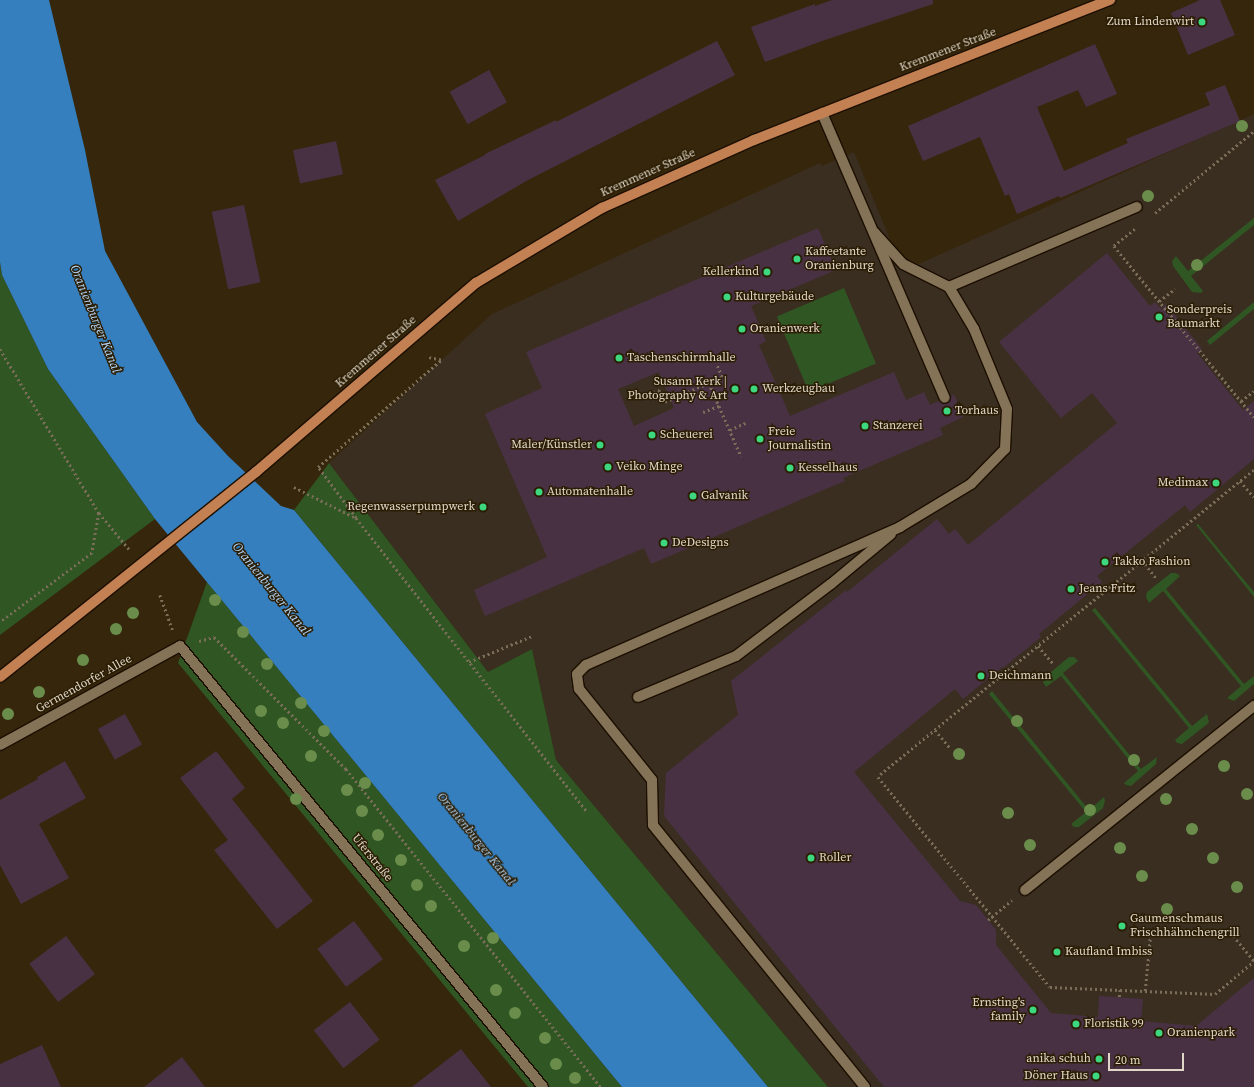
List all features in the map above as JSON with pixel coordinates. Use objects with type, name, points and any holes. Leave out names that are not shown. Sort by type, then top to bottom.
[{"type":"main road","name":"Kremmener Straße","points":[[0,677],[256,472],[476,283],[602,208],[754,140],[1110,0]]},
{"type":"street","points":[[822,113],[945,398]]},
{"type":"street","points":[[949,287],[1137,207]]},
{"type":"street","points":[[865,1087],[653,825],[652,780],[579,689],[577,674],[586,665],[900,526],[971,484],[1005,449],[1007,409],[974,329],[949,287],[903,264],[874,232]]},
{"type":"street","points":[[638,697],[736,656],[831,584],[900,526]]},
{"type":"street","name":"Germendorfer Allee","points":[[0,745],[180,646]]},
{"type":"street","name":"Uferstraße","points":[[180,646],[544,1087]]},
{"type":"street","points":[[1025,890],[1254,706]]},
{"type":"path","points":[[1152,215],[1254,131]]},
{"type":"path","points":[[1141,224],[1114,246],[1254,417]]},
{"type":"path","points":[[1160,301],[1175,289]]},
{"type":"path","points":[[0,349],[99,513],[130,549]]},
{"type":"path","points":[[426,357],[441,360],[318,467],[356,518],[587,812]]},
{"type":"path","points":[[649,394],[659,390],[665,402],[722,377],[716,363]]},
{"type":"path","points":[[709,383],[741,456]]},
{"type":"path","points":[[1241,401],[1254,391]]},
{"type":"path","points":[[703,412],[719,406]]},
{"type":"path","points":[[730,430],[745,423]]},
{"type":"path","points":[[1230,932],[1254,961],[1214,994],[1050,987],[878,777],[1254,470]]},
{"type":"path","points":[[1240,481],[1254,497]]},
{"type":"path","points":[[294,487],[356,518]]},
{"type":"path","points":[[0,622],[92,554],[99,513]]},
{"type":"path","points":[[1142,560],[1157,578]]},
{"type":"path","points":[[160,595],[180,646],[214,637],[346,769],[601,1087]]},
{"type":"path","points":[[469,662],[532,636]]},
{"type":"path","points":[[1038,646],[1053,663]]},
{"type":"path","points":[[935,730],[950,748]]},
{"type":"path","points":[[988,920],[1025,890]]},
{"type":"path","points":[[1145,990],[1150,938]]},
{"type":"path","points":[[1119,997],[1120,989]]},
{"type":"shaded area","name":"Oranienpark","points":[[1254,114],[1254,1087],[828,1087],[556,760],[532,649],[488,672],[329,463],[492,314],[820,163],[822,166],[854,152],[903,271]]},
{"type":"green space","points":[[1254,218],[1254,225],[1191,276],[1203,291],[1201,293],[1192,292],[1173,266],[1172,261],[1176,256],[1188,271]]},
{"type":"green space","points":[[0,262],[2,275],[48,369],[155,519],[0,635]]},
{"type":"green space","points":[[844,288],[876,363],[809,392],[777,317]]},
{"type":"green space","points":[[1254,302],[1254,309],[1210,345],[1207,341]]},
{"type":"green space","points":[[329,463],[488,672],[532,649],[556,760],[828,1087],[768,1087],[294,510]]},
{"type":"green space","points":[[1198,524],[1254,592],[1254,597],[1196,525]]},
{"type":"green space","points":[[1171,573],[1176,573],[1180,576],[1166,589],[1244,684],[1254,676],[1254,684],[1234,701],[1227,698],[1241,686],[1163,591],[1149,603],[1146,597],[1147,592]]},
{"type":"green space","points":[[207,582],[622,1087],[528,1087],[178,663]]},
{"type":"green space","points":[[1095,608],[1192,726],[1207,714],[1209,722],[1182,744],[1177,743],[1175,740],[1189,728],[1092,610]]},
{"type":"green space","points":[[1069,657],[1074,657],[1078,661],[1063,673],[1141,769],[1157,757],[1156,764],[1131,786],[1124,783],[1138,771],[1061,676],[1046,687],[1043,682],[1045,677]]},
{"type":"green space","points":[[992,691],[1089,810],[1104,797],[1105,801],[1103,808],[1079,827],[1074,827],[1071,824],[1086,812],[989,694]]},
{"type":"water","name":"Oranienburger Kanal","points":[[0,0],[49,0],[85,150],[105,251],[197,422],[228,456],[281,506],[294,510],[768,1087],[622,1087],[155,519],[48,369],[2,275],[0,262]]},
{"type":"building","points":[[832,0],[933,0],[933,4],[822,41],[765,62],[751,27],[815,4],[815,6]]},
{"type":"building","points":[[1200,0],[1220,0],[1235,35],[1188,55],[1171,13]]},
{"type":"building","points":[[717,41],[735,75],[528,180],[458,221],[435,180],[556,120],[556,122]]},
{"type":"building","points":[[1095,44],[1117,94],[1086,107],[1078,90],[1037,107],[1064,171],[1128,143],[1126,139],[1210,105],[1205,93],[1225,85],[1240,121],[1060,198],[1059,196],[1017,214],[1009,194],[1005,196],[980,137],[923,161],[908,126]]},
{"type":"building","points":[[489,70],[507,102],[468,124],[450,92]]},
{"type":"building","points":[[336,141],[343,174],[300,183],[293,150]]},
{"type":"building","points":[[244,205],[260,282],[228,289],[212,212]]},
{"type":"building","points":[[818,228],[836,270],[751,306],[766,341],[759,345],[790,416],[894,372],[906,400],[924,392],[930,405],[939,401],[945,404],[950,402],[951,396],[954,394],[963,417],[940,428],[943,435],[843,478],[845,481],[651,564],[644,548],[485,616],[474,590],[547,557],[485,414],[542,388],[526,352]],"holes":[[[659,372],[674,408],[634,426],[618,389]]]},
{"type":"building","points":[[1107,253],[1150,306],[1155,302],[1161,309],[1166,304],[1202,349],[1197,353],[1243,410],[1254,401],[1254,459],[1190,512],[1185,505],[1097,576],[1102,582],[1039,634],[1041,637],[1003,668],[1002,667],[963,699],[955,689],[854,772],[960,901],[976,905],[996,930],[996,945],[1051,1013],[1098,1017],[1099,996],[1143,999],[1141,1021],[1196,1026],[1254,978],[1254,1087],[884,1087],[664,816],[666,773],[738,715],[731,681],[846,590],[847,592],[937,519],[949,534],[955,529],[968,545],[1117,423],[1092,393],[1061,418],[999,342]]},
{"type":"building","points":[[125,714],[142,745],[115,760],[98,729]]},
{"type":"building","points":[[216,751],[245,788],[232,799],[313,901],[277,929],[214,850],[228,840],[180,778]]},
{"type":"building","points":[[65,761],[86,798],[39,824],[69,878],[21,904],[0,865],[0,800],[38,779],[37,777]]},
{"type":"building","points":[[354,921],[383,959],[346,987],[317,949]]},
{"type":"building","points":[[66,936],[95,974],[58,1002],[29,964]]},
{"type":"building","points":[[350,1002],[380,1040],[343,1068],[314,1030]]},
{"type":"building","points":[[42,1045],[61,1087],[0,1087],[0,1064]]},
{"type":"building","points":[[461,1049],[491,1087],[412,1087]]},
{"type":"building","points":[[182,1057],[205,1087],[144,1087]]},
{"type":"place","name":"Zum Lindenwirt","points":[[1202,22]]},
{"type":"place","name":"Kaffeetante Oranienburg","points":[[797,259]]},
{"type":"place","name":"Kellerkind","points":[[767,272]]},
{"type":"place","name":"Kulturgebäude","points":[[727,297]]},
{"type":"place","name":"Sonderpreis Baumarkt","points":[[1159,317]]},
{"type":"place","name":"Oranienwerk","points":[[742,329]]},
{"type":"place","name":"Taschenschirmhalle","points":[[619,358]]},
{"type":"place","name":"Susann Kerk | Photography & Art","points":[[735,389]]},
{"type":"place","name":"Werkzeugbau","points":[[754,389]]},
{"type":"place","name":"Torhaus","points":[[947,411]]},
{"type":"place","name":"Stanzerei","points":[[865,426]]},
{"type":"place","name":"Scheuerei","points":[[652,435]]},
{"type":"place","name":"Freie Journalistin","points":[[760,439]]},
{"type":"place","name":"Maler/Künstler","points":[[600,445]]},
{"type":"place","name":"Veiko Minge","points":[[608,467]]},
{"type":"place","name":"Kesselhaus","points":[[790,468]]},
{"type":"place","name":"Medimax","points":[[1216,483]]},
{"type":"place","name":"Automatenhalle","points":[[539,492]]},
{"type":"place","name":"Galvanik","points":[[693,496]]},
{"type":"place","name":"Regenwasserpumpwerk","points":[[483,507]]},
{"type":"place","name":"DeDesigns","points":[[664,543]]},
{"type":"place","name":"Takko Fashion","points":[[1105,562]]},
{"type":"place","name":"Jeans Fritz","points":[[1071,589]]},
{"type":"place","name":"Deichmann","points":[[981,676]]},
{"type":"place","name":"Roller","points":[[811,858]]},
{"type":"place","name":"Gaumenschmaus Frischhähnchengrill","points":[[1122,926]]},
{"type":"place","name":"Kaufland Imbiss","points":[[1057,952]]},
{"type":"place","name":"Ernsting's family","points":[[1033,1010]]},
{"type":"place","name":"Floristik 99","points":[[1076,1024]]},
{"type":"place","name":"Oranienpark","points":[[1159,1033]]},
{"type":"place","name":"anika schuh","points":[[1099,1059]]},
{"type":"place","name":"Döner Haus","points":[[1096,1076]]}]
